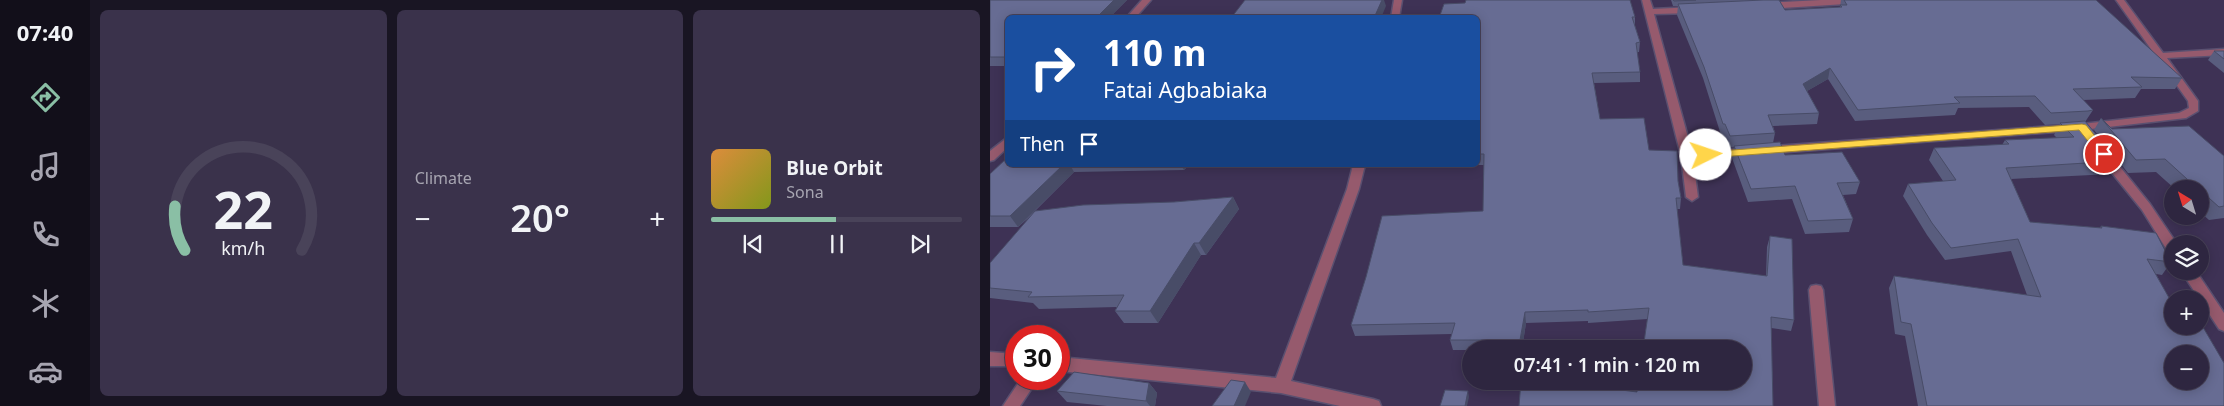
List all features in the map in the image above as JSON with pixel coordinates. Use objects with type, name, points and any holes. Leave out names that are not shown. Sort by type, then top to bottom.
[{"type":"street","points":[[1133,15],[1147,0]]},
{"type":"street","points":[[1396,15],[1398,0]]},
{"type":"street","points":[[1646,0],[1687,156],[1692,197]]},
{"type":"street","points":[[1756,6],[1862,0]]},
{"type":"street","points":[[1687,156],[2082,127],[2182,116],[2194,109],[2193,101],[2120,0]]},
{"type":"street","points":[[1650,12],[1708,9]]},
{"type":"street","points":[[2161,56],[2224,52]]},
{"type":"street","points":[[2082,127],[2146,207],[2164,235]]},
{"type":"street","points":[[990,157],[1005,143]]},
{"type":"street","points":[[1282,386],[1358,167]]},
{"type":"street","points":[[2194,280],[2224,325]]},
{"type":"street","points":[[1816,290],[1827,406]]},
{"type":"street","points":[[990,359],[1005,360]]},
{"type":"street","points":[[1070,365],[1282,386],[1373,406]]},
{"type":"street","points":[[1011,406],[1022,390]]},
{"type":"building","points":[[990,0],[1114,0],[1099,15],[1005,15],[1005,57],[990,57]]},
{"type":"building","points":[[1245,0],[1382,0],[1375,15],[1233,15]]},
{"type":"building","points":[[1466,0],[1630,0],[1635,17],[1632,17],[1640,42],[1636,43],[1640,72],[1592,73],[1600,119],[1644,118],[1649,150],[1677,151],[1678,181],[1681,198],[1676,198],[1683,265],[1767,276],[1770,236],[1792,239],[1794,320],[1771,317],[1773,406],[1519,406],[1520,390],[1621,390],[1637,392],[1637,390],[1752,390],[1752,340],[1644,340],[1649,308],[1588,312],[1588,310],[1525,312],[1520,340],[1450,340],[1455,323],[1351,325],[1382,216],[1483,211],[1484,154],[1480,154],[1480,15],[1440,15],[1444,4],[1465,3]]},
{"type":"building","points":[[1779,0],[1785,10],[1842,7],[1840,5],[1847,5],[1844,0],[2096,0],[2182,78],[2131,77],[2142,87],[2073,89],[2093,110],[2088,111],[2051,113],[2035,96],[1954,97],[1960,103],[1858,110],[1830,68],[1803,84],[1819,113],[1768,115],[1775,133],[1730,136],[1725,124],[1723,124],[1704,67],[1678,4]]},
{"type":"building","points":[[2214,51],[2224,51],[2224,59]]},
{"type":"building","points":[[2101,118],[2112,129],[2189,126],[2224,156],[2224,206],[2219,207],[2209,198],[2209,180],[2188,180],[2165,159],[2136,160]]},
{"type":"building","points":[[2085,121],[2118,161],[2006,168],[2030,222],[2102,228],[2101,226],[2156,233],[2164,248],[2164,261],[2147,259],[2165,290],[2164,335],[2208,335],[2224,363],[2224,406],[1927,406],[1911,324],[1901,322],[1894,276],[2041,297],[2018,239],[1951,248],[1932,223],[1908,184],[1956,180],[1934,148],[2009,144],[2005,140],[2074,137],[2060,123]]},
{"type":"building","points":[[1780,142],[1785,155],[1842,152],[1860,182],[1837,183],[1853,219],[1808,221],[1795,186],[1751,189],[1734,146]]},
{"type":"building","points":[[1005,160],[1005,167],[1061,167],[1010,216],[990,216],[990,174]]},
{"type":"building","points":[[1233,197],[1199,243],[1194,243],[1150,311],[1115,311],[1124,295],[1028,297],[1032,292],[990,288],[990,263],[1035,211],[1083,205],[1174,202]]},
{"type":"building","points":[[1074,372],[1149,383],[1146,401],[1057,391],[1070,390],[1070,376]]},
{"type":"building","points":[[1231,380],[1245,382],[1234,406],[1212,406]]},
{"type":"building","points":[[1445,390],[1468,391],[1465,406],[1440,406]]},
{"type":"route","points":[[1706,155],[2082,127],[2104,154]]}]
